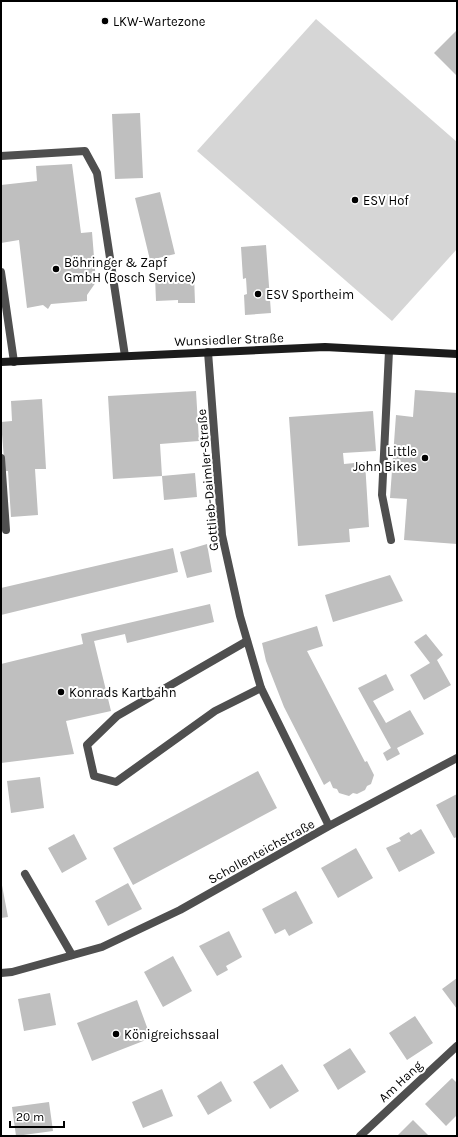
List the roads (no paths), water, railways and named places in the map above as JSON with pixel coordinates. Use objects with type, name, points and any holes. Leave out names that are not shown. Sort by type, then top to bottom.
[{"type":"main road","name":"Wunsiedler Straße","points":[[1,362],[326,347],[457,354]]},
{"type":"street","points":[[1,156],[85,151],[97,173],[126,356]]},
{"type":"street","points":[[1,272],[14,362]]},
{"type":"street","points":[[389,351],[382,495],[391,540]]},
{"type":"street","name":"Gottlieb-Daimler-Straße","points":[[208,352],[222,535],[240,616],[261,688],[330,826]]},
{"type":"street","points":[[1,458],[6,530]]},
{"type":"street","points":[[247,641],[117,716],[87,745],[94,776],[116,782],[215,711],[261,688]]},
{"type":"street","name":"Schollenteichstraße","points":[[1,973],[12,972],[102,947],[180,910],[330,826],[457,758]]},
{"type":"street","points":[[25,874],[72,955]]},
{"type":"street","name":"Am Hang","points":[[360,1136],[457,1046]]},
{"type":"place","name":"LKW-Wartezone","points":[[105,21]]},
{"type":"place","name":"ESV Hof","points":[[355,200]]},
{"type":"place","name":"Böhringer & Zapf GmbH (Bosch Service)","points":[[56,269]]},
{"type":"place","name":"ESV Sportheim","points":[[258,294]]},
{"type":"place","name":"Little John Bikes","points":[[425,458]]},
{"type":"place","name":"Konrads Kartbahn","points":[[61,692]]},
{"type":"place","name":"Königreichssaal","points":[[116,1034]]}]
